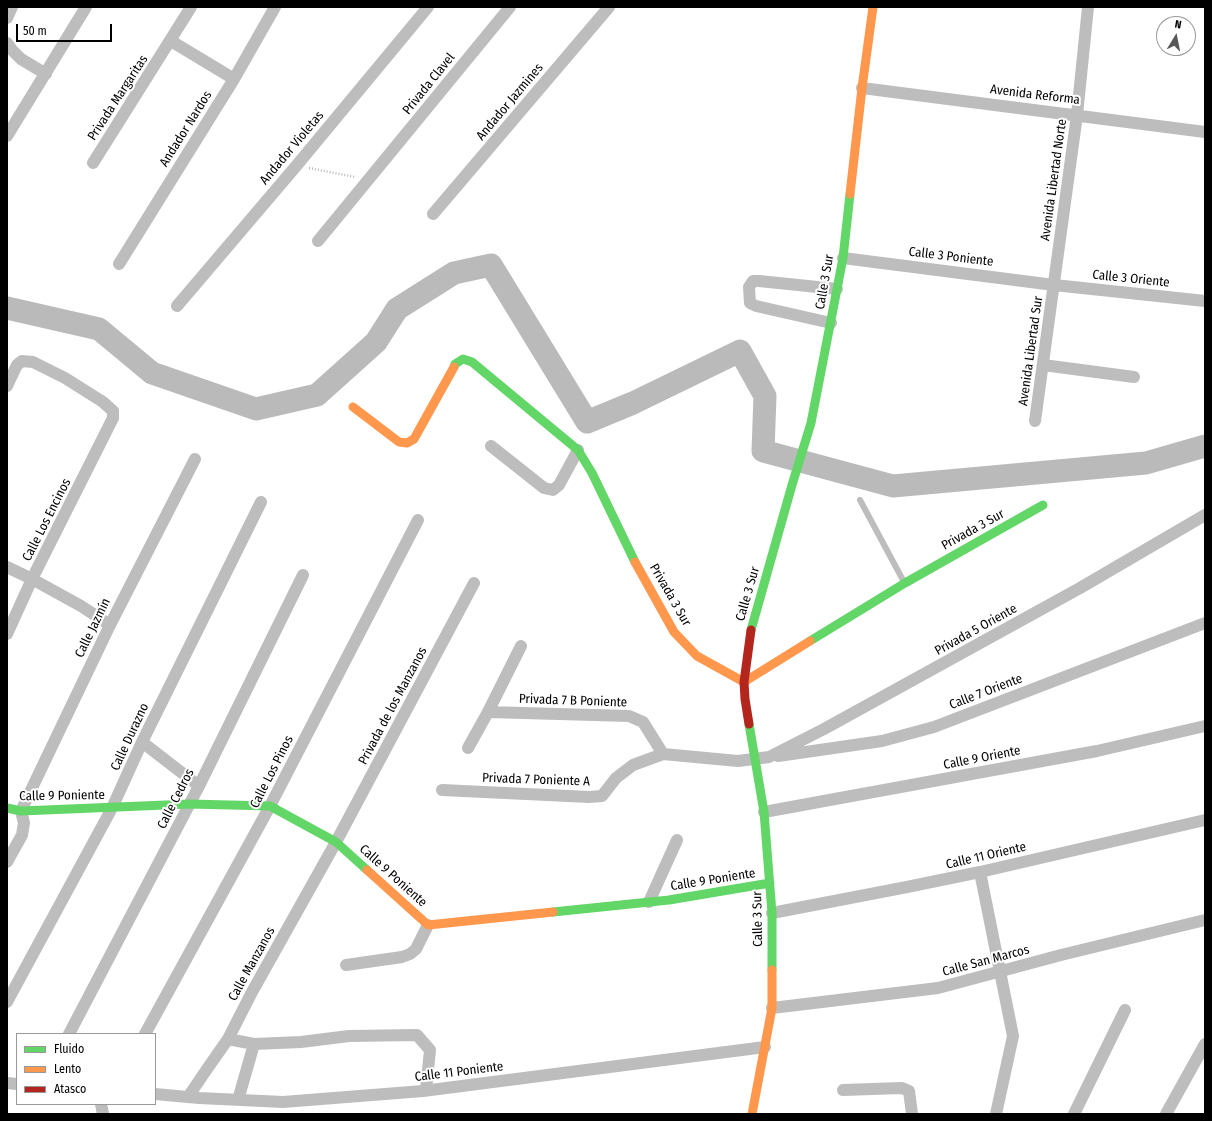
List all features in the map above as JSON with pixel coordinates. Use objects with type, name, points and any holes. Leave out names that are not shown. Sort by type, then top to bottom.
[{"type":"street","points":[[7,18],[12,7]]},
{"type":"street","points":[[7,136],[86,7]]},
{"type":"street","name":"Privada Margaritas","points":[[93,164],[191,7]]},
{"type":"street","name":"Andador Nardos","points":[[119,264],[234,79],[275,7]]},
{"type":"street","name":"Andador Violetas","points":[[177,306],[428,7]]},
{"type":"street","name":"Privada Clavel","points":[[318,241],[510,7]]},
{"type":"street","name":"Andador Jazmines","points":[[433,214],[609,7]]},
{"type":"street","name":"Calle 3 Sur","points":[[752,1114],[772,1008],[772,913],[764,812],[745,699],[744,682],[751,631],[811,423],[832,323],[843,258],[862,88],[873,7]]},
{"type":"street","name":"Avenida Libertad Norte","points":[[1054,285],[1077,115],[1088,7]]},
{"type":"street","points":[[171,41],[234,79]]},
{"type":"street","points":[[7,43],[21,59],[46,74]]},
{"type":"street","name":"Avenida Reforma","points":[[862,88],[1205,132]]},
{"type":"street","name":"Calle 3 Poniente","points":[[843,258],[1054,285]]},
{"type":"street","points":[[832,323],[756,306],[750,302],[749,287],[752,281],[759,281],[837,288]]},
{"type":"street","name":"Calle 3 Oriente","points":[[1054,285],[1205,301]]},
{"type":"street","name":"Avenida Libertad Sur","points":[[1035,421],[1054,285]]},
{"type":"street","name":"Privada 3 Sur","points":[[353,407],[399,442],[407,443],[414,439],[455,364],[462,359],[472,362],[578,450],[592,473],[634,558],[674,632],[697,656],[744,682],[904,583],[1044,505]]},
{"type":"street","name":"Calle Los Encinos","points":[[7,386],[17,365],[22,361],[33,362],[65,378],[103,402],[113,411],[113,418],[32,579],[7,634]]},
{"type":"street","points":[[1043,365],[1134,377]]},
{"type":"street","points":[[491,446],[544,488],[552,490],[559,485],[578,450]]},
{"type":"street","name":"Calle Jazmín","points":[[20,811],[110,625],[195,459]]},
{"type":"street","name":"Calle Durazno","points":[[7,1002],[112,808],[142,742],[261,502]]},
{"type":"street","name":"Privada 5 Oriente","points":[[663,754],[738,761],[769,757],[831,725],[1080,588],[1205,515]]},
{"type":"street","name":"Calle Los Pinos","points":[[146,1033],[270,806],[418,520]]},
{"type":"street","points":[[7,567],[81,606],[110,625]]},
{"type":"street","name":"Calle Cedros","points":[[70,1033],[190,804],[303,575]]},
{"type":"street","name":"Privada de los Manzanos","points":[[336,842],[474,583]]},
{"type":"street","name":"Calle 7 Oriente","points":[[769,757],[882,741],[934,727],[1205,623]]},
{"type":"street","name":"Privada 7 B Poniente","points":[[468,748],[521,646]]},
{"type":"street","name":"Privada 7 B Poniente","points":[[488,712],[629,716],[643,722],[663,754]]},
{"type":"street","name":"Calle 9 Oriente","points":[[764,812],[1097,751],[1205,726]]},
{"type":"street","points":[[142,742],[199,786]]},
{"type":"street","name":"Privada 7 Poniente A","points":[[442,790],[589,797],[602,796],[616,778],[633,765],[663,754]]},
{"type":"street","name":"Calle 9 Poniente","points":[[7,808],[20,811],[190,804],[270,806],[336,842],[428,925],[669,900],[770,884]]},
{"type":"street","points":[[7,862],[22,835],[24,823],[20,811]]},
{"type":"street","name":"Calle 11 Oriente","points":[[772,913],[980,872],[1205,820]]},
{"type":"street","points":[[649,902],[677,840]]},
{"type":"street","name":"Calle Manzanos","points":[[188,1097],[228,1039],[252,992],[336,842]]},
{"type":"street","points":[[980,872],[1013,1036],[996,1114]]},
{"type":"street","name":"Calle San Marcos","points":[[772,1008],[938,988],[999,971],[1205,920]]},
{"type":"street","points":[[346,965],[402,957],[410,954],[416,949],[428,925]]},
{"type":"street","points":[[1074,1114],[1125,1010]]},
{"type":"street","points":[[228,1039],[254,1044],[301,1042],[349,1036],[417,1035],[430,1050],[426,1090]]},
{"type":"street","points":[[238,1100],[254,1044]]},
{"type":"street","points":[[1166,1114],[1205,1044]]},
{"type":"street","name":"Calle 11 Poniente","points":[[156,1094],[283,1102],[426,1090],[765,1047]]},
{"type":"street","points":[[843,1090],[902,1088],[909,1091],[912,1114]]},
{"type":"lane","points":[[860,500],[904,583]]},
{"type":"path","points":[[296,165],[368,179]]},
{"type":"waterway","points":[[7,308],[99,329],[152,373],[256,409],[317,395],[376,342],[397,309],[454,273],[491,265],[587,422],[633,403],[740,351],[765,396],[763,451],[893,486],[1146,463],[1205,446]]},
{"type":"traffic: fast","points":[[751,630],[811,423],[843,258],[850,194]]},
{"type":"traffic: fast","points":[[454,367],[455,364],[463,359],[472,362],[578,450],[592,473],[635,562]]},
{"type":"traffic: fast","points":[[810,641],[905,583],[1043,505]]},
{"type":"traffic: fast","points":[[749,724],[764,812],[772,913],[772,970]]},
{"type":"traffic: fast","points":[[7,808],[21,811],[190,804],[270,806],[336,842],[367,870]]},
{"type":"traffic: fast","points":[[553,912],[669,900],[770,883]]},
{"type":"traffic: slow","points":[[850,194],[873,7]]},
{"type":"traffic: slow","points":[[353,407],[399,442],[407,443],[414,439],[454,367]]},
{"type":"traffic: slow","points":[[635,562],[674,632],[697,656],[744,682],[810,641]]},
{"type":"traffic: slow","points":[[367,870],[428,925],[553,912]]},
{"type":"traffic: slow","points":[[752,1114],[772,1008],[772,970]]},
{"type":"traffic: jam","points":[[749,724],[744,682],[751,630]]}]
